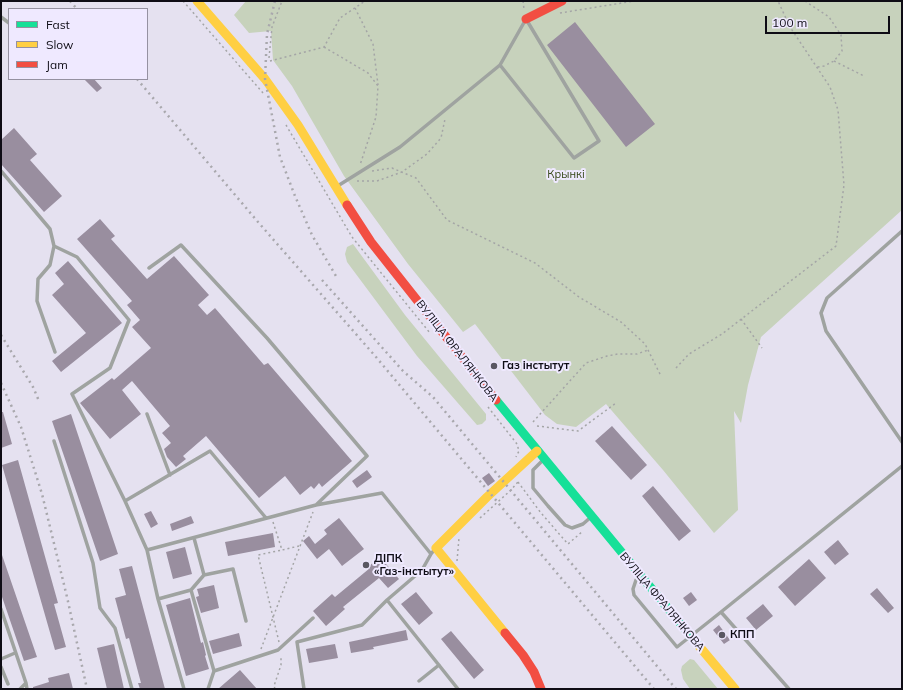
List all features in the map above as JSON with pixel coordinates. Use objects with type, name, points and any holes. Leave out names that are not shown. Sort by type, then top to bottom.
[{"type":"main road","name":"ВУЛІЦА ФРАЛЯНКОВА","points":[[197,1],[265,79],[298,125],[335,188],[371,242],[537,451],[735,689]]},
{"type":"main road","points":[[526,19],[562,1]]},
{"type":"main road","points":[[537,451],[487,497],[434,551],[452,567],[523,655],[534,672],[541,689]]},
{"type":"lane","points":[[335,188],[400,147],[500,65],[526,19],[599,141],[574,158],[500,65]]},
{"type":"lane","points":[[1,171],[50,229],[54,246],[50,264],[38,279],[37,301],[54,352]]},
{"type":"lane","points":[[902,231],[827,298],[822,313],[826,331],[902,442]]},
{"type":"lane","points":[[149,268],[181,245],[267,338],[367,456],[316,505]]},
{"type":"lane","points":[[54,246],[77,257],[129,320],[110,368],[72,394],[125,501],[147,550],[158,599],[184,689]]},
{"type":"lane","points":[[147,414],[170,475]]},
{"type":"lane","points":[[54,441],[93,564],[100,608],[115,628],[132,689]]},
{"type":"lane","points":[[125,501],[210,451],[266,518]]},
{"type":"lane","points":[[544,459],[533,470],[533,488],[566,525],[572,528],[583,524],[591,516]]},
{"type":"lane","points":[[640,576],[636,580],[633,589],[634,595],[677,647],[902,466]]},
{"type":"lane","points":[[147,550],[316,505],[382,493],[434,551],[422,570],[387,600],[362,625],[297,642],[304,689]]},
{"type":"lane","points":[[194,538],[204,575]]},
{"type":"lane","points":[[158,599],[191,590],[204,575],[233,569],[246,621]]},
{"type":"lane","points":[[191,590],[214,671],[208,689]]},
{"type":"lane","points":[[387,600],[458,689]]},
{"type":"lane","points":[[1,609],[27,689]]},
{"type":"lane","points":[[721,612],[789,689]]},
{"type":"lane","points":[[214,671],[278,650],[313,618]]},
{"type":"lane","points":[[1,659],[15,653]]},
{"type":"lane","points":[[419,681],[439,665]]},
{"type":"lane","points":[[1,667],[8,684]]},
{"type":"lane","points":[[20,689],[26,683]]},
{"type":"path","points":[[282,1],[272,27],[269,59],[324,47],[368,73],[378,86]]},
{"type":"path","points":[[324,47],[340,18],[364,1]]},
{"type":"path","points":[[560,13],[634,1]]},
{"type":"path","points":[[676,368],[689,354],[722,334],[836,246],[844,185],[838,110],[830,87],[790,27],[778,1]]},
{"type":"path","points":[[805,1],[829,17],[841,35],[842,51],[834,61],[824,66],[817,67]]},
{"type":"path","points":[[355,8],[373,44],[378,86],[376,117],[357,174]]},
{"type":"path","points":[[834,61],[864,76]]},
{"type":"path","points":[[345,182],[377,181],[402,172],[427,154],[441,138],[446,109]]},
{"type":"path","points":[[371,172],[392,168],[416,178],[447,220],[535,263],[579,297],[621,322],[645,344],[661,376]]},
{"type":"path","points":[[741,319],[762,348]]},
{"type":"path","points":[[533,422],[586,363],[607,356],[618,354],[637,354],[648,350]]},
{"type":"path","points":[[537,426],[578,431],[616,403]]},
{"type":"path","points":[[477,521],[518,482]]},
{"type":"path","points":[[259,656],[316,505]]},
{"type":"path","points":[[272,517],[282,550]]},
{"type":"path","points":[[452,567],[457,561],[459,537],[462,534]]},
{"type":"path","points":[[275,689],[274,686],[281,665],[280,647],[258,555],[300,546]]},
{"type":"green space","name":"Крынкі","points":[[246,1],[902,1],[902,210],[761,337],[748,385],[741,423],[734,411],[738,510],[714,533],[663,470],[606,404],[576,427],[557,424],[545,415],[475,324],[463,332],[408,264],[344,176],[292,86],[273,60],[271,31],[249,33],[234,15]]},
{"type":"green space","points":[[353,244],[405,315],[486,414],[486,420],[482,424],[477,425],[417,356],[347,262],[345,254],[347,247]]},
{"type":"green space","points":[[690,659],[694,660],[718,689],[690,689],[683,679],[681,670],[682,666]]},
{"type":"building","points":[[575,22],[655,124],[626,147],[547,45]]},
{"type":"building","points":[[85,80],[95,80],[102,88],[97,92]]},
{"type":"building","points":[[14,128],[37,154],[30,160],[62,196],[44,212],[1,164],[1,140]]},
{"type":"building","points":[[100,219],[115,236],[111,239],[147,279],[174,256],[209,295],[198,305],[207,315],[215,308],[264,365],[268,363],[352,461],[322,487],[319,483],[314,489],[311,486],[300,495],[285,476],[259,498],[206,436],[183,456],[186,459],[176,467],[167,457],[164,449],[171,443],[162,433],[170,426],[132,381],[122,390],[141,414],[110,439],[80,403],[112,378],[114,380],[151,348],[132,327],[140,320],[127,305],[132,301],[77,239]]},
{"type":"building","points":[[68,261],[122,323],[61,372],[52,361],[86,333],[52,295],[64,284],[55,273]]},
{"type":"building","points":[[1,412],[3,412],[12,444],[1,448]]},
{"type":"building","points":[[71,414],[118,554],[100,561],[52,421]]},
{"type":"building","points":[[612,426],[647,465],[631,480],[595,441]]},
{"type":"building","points":[[18,460],[58,603],[54,604],[66,647],[55,650],[2,465]]},
{"type":"building","points":[[367,470],[372,477],[357,488],[352,481]]},
{"type":"building","points":[[489,473],[495,481],[488,486],[482,478]]},
{"type":"building","points":[[653,486],[691,531],[679,541],[642,496]]},
{"type":"building","points":[[151,511],[158,524],[151,528],[144,514]]},
{"type":"building","points":[[191,516],[194,523],[172,531],[170,524]]},
{"type":"building","points":[[339,518],[364,549],[342,566],[329,549],[317,559],[303,541],[309,536],[315,544],[327,534],[324,530]]},
{"type":"building","points":[[273,533],[275,547],[228,556],[225,542]]},
{"type":"building","points":[[838,540],[849,554],[835,565],[824,552]]},
{"type":"building","points":[[185,547],[192,574],[173,579],[166,552]]},
{"type":"building","points":[[1,555],[37,657],[24,661],[1,594]]},
{"type":"building","points":[[380,557],[399,579],[388,588],[379,578],[343,607],[345,609],[326,626],[313,611],[332,594],[335,597],[370,568],[369,566]]},
{"type":"building","points":[[809,559],[826,578],[795,606],[778,587]]},
{"type":"building","points":[[132,566],[165,689],[140,689],[138,683],[141,683],[129,638],[126,639],[115,598],[126,595],[119,569]]},
{"type":"building","points":[[214,585],[219,608],[201,613],[196,597],[199,596],[197,589]]},
{"type":"building","points":[[877,588],[894,608],[888,613],[870,594]]},
{"type":"building","points":[[416,592],[433,613],[419,625],[401,604]]},
{"type":"building","points":[[691,592],[697,600],[689,606],[683,598]]},
{"type":"building","points":[[190,598],[209,669],[186,676],[166,605]]},
{"type":"building","points":[[763,604],[773,616],[756,630],[746,618]]},
{"type":"building","name":"КПП","points":[[719,625],[730,640],[724,644],[713,630]]},
{"type":"building","points":[[406,630],[408,640],[373,647],[374,649],[351,653],[349,642]]},
{"type":"building","points":[[451,631],[484,670],[474,679],[441,639]]},
{"type":"building","points":[[239,633],[242,646],[213,654],[209,641]]},
{"type":"building","points":[[114,644],[124,689],[107,689],[97,648]]},
{"type":"building","points":[[335,644],[338,658],[309,663],[306,649]]},
{"type":"building","points":[[240,670],[257,689],[218,689]]},
{"type":"building","points":[[69,673],[73,689],[33,689],[33,687],[49,682],[48,678]]},
{"type":"railway","points":[[70,1],[76,8]]},
{"type":"railway","points":[[275,1],[267,34],[265,79],[280,157],[312,235],[336,276]]},
{"type":"railway","points":[[138,80],[258,222],[376,357],[654,689]]},
{"type":"railway","points":[[322,280],[403,371],[433,397],[676,689]]},
{"type":"railway","points":[[1,335],[33,387],[39,401]]},
{"type":"railway","points":[[1,383],[21,427],[42,494],[87,689]]},
{"type":"traffic: fast","points":[[496,400],[699,646]]},
{"type":"traffic: slow","points":[[197,1],[265,79],[298,125],[347,205]]},
{"type":"traffic: slow","points":[[505,633],[436,548],[487,497],[537,451]]},
{"type":"traffic: slow","points":[[699,646],[735,689]]},
{"type":"traffic: jam","points":[[526,19],[562,1]]},
{"type":"traffic: jam","points":[[347,205],[371,242],[496,400]]},
{"type":"traffic: jam","points":[[505,633],[523,655],[534,672],[541,689]]},
{"type":"place","name":"Газ інстытут","points":[[494,366]]},
{"type":"place","name":"ДІПК «Газ-інстытут»","points":[[366,565]]},
{"type":"place","name":"КПП","points":[[722,635]]}]
